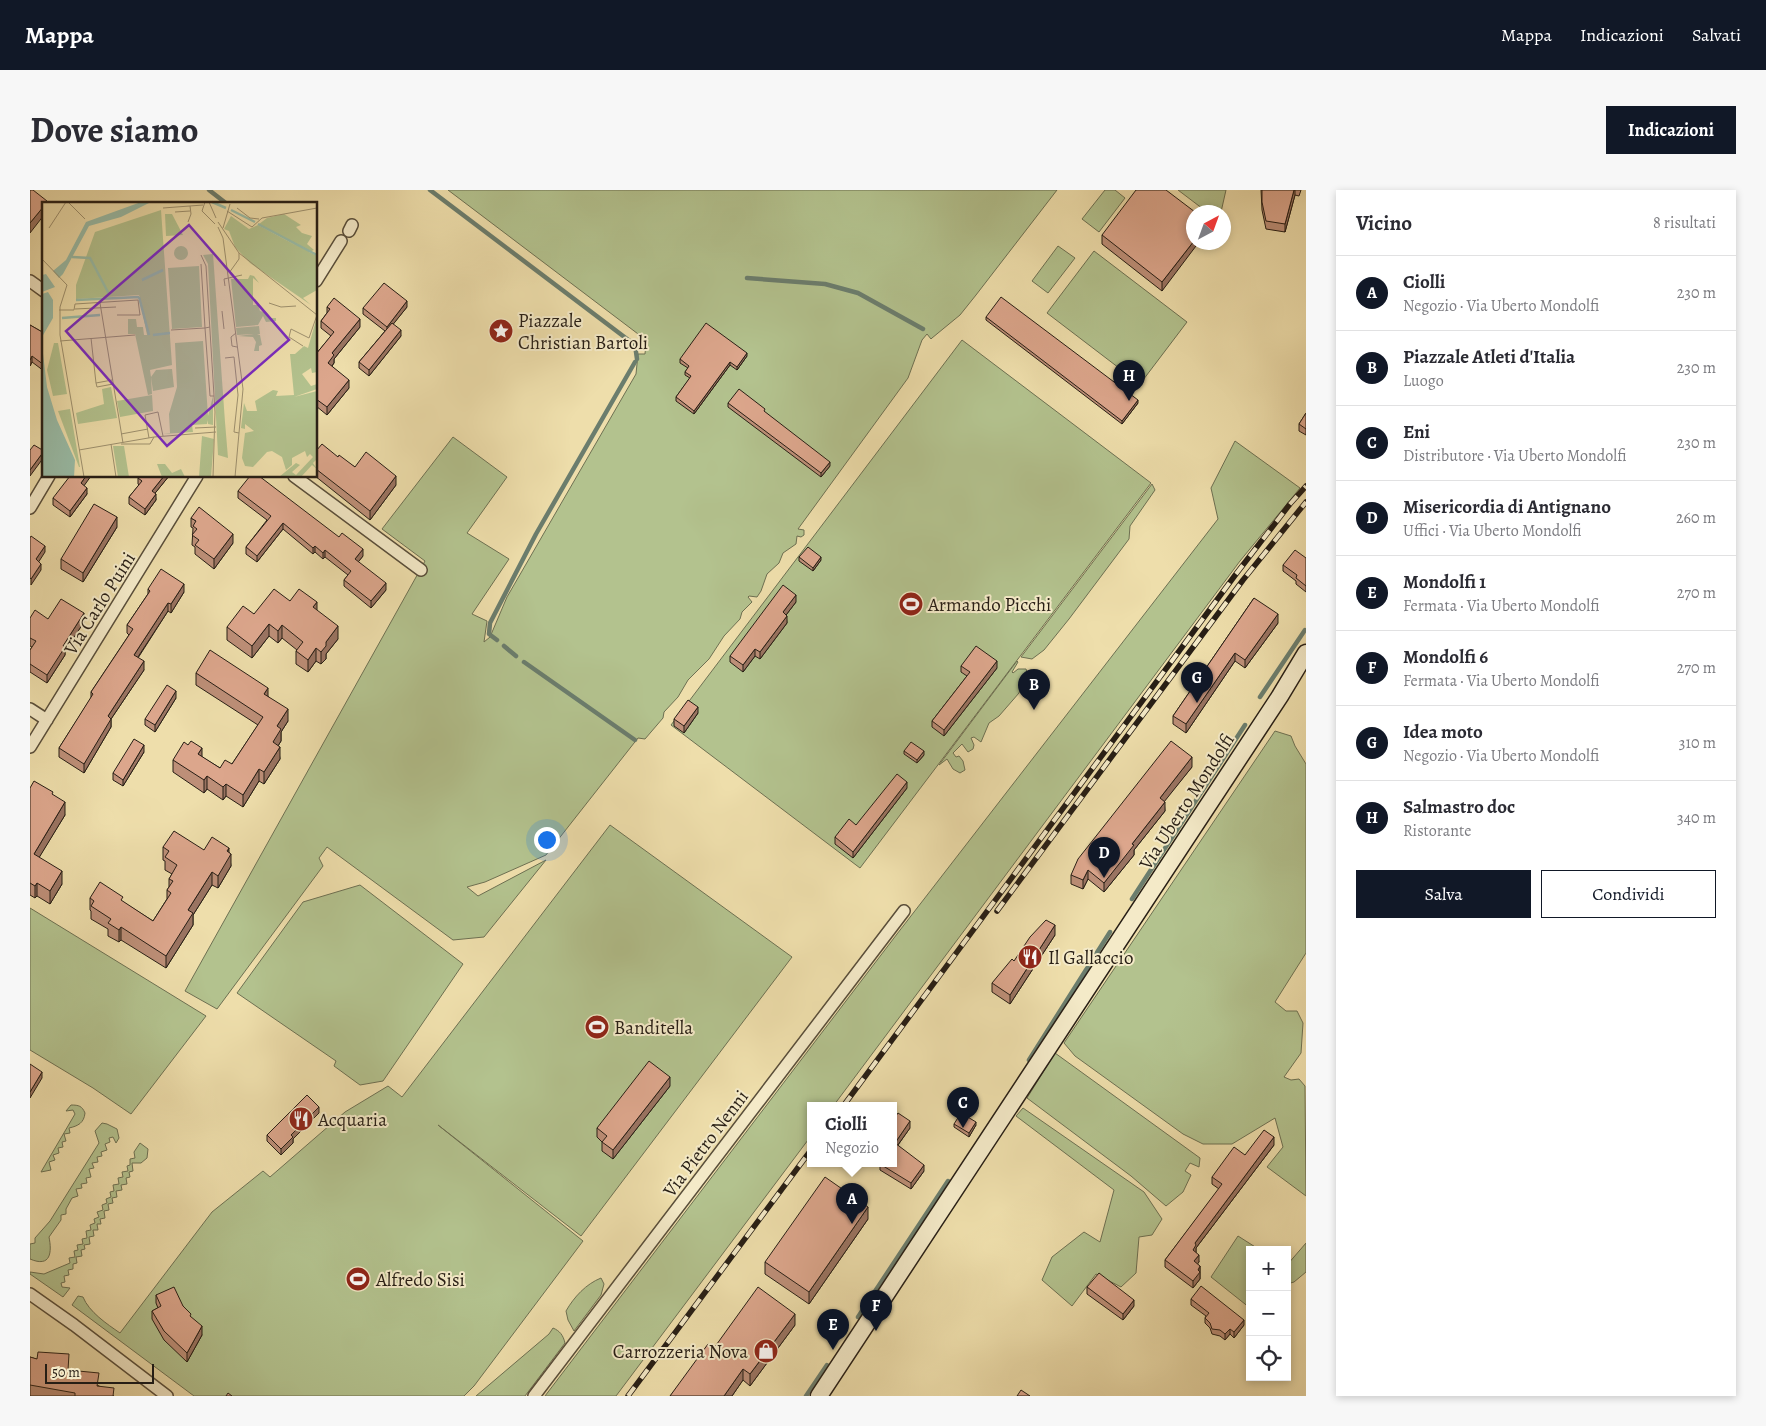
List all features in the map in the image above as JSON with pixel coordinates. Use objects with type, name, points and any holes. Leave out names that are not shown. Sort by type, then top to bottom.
[{"type":"main road","name":"Via Uberto Mondolfi","points":[[819,1396],[1306,654]]},
{"type":"main road","points":[[1280,696],[1306,675]]},
{"type":"street","points":[[318,278],[341,240]]},
{"type":"street","points":[[30,281],[42,290]]},
{"type":"street","points":[[30,508],[48,478]]},
{"type":"street","name":"Via Carlo Puini","points":[[30,746],[196,478]]},
{"type":"street","points":[[297,478],[421,570]]},
{"type":"street","points":[[30,709],[47,720]]},
{"type":"street","name":"Via Pietro Nenni","points":[[534,1396],[904,911]]},
{"type":"street","points":[[30,1294],[167,1396]]},
{"type":"green space","points":[[448,190],[1057,190],[960,315],[931,339],[927,334],[922,340],[908,378],[798,529],[804,530],[804,535],[801,537],[797,536],[796,544],[783,553],[779,563],[767,574],[757,597],[748,597],[752,602],[742,612],[740,619],[724,636],[709,659],[688,680],[678,697],[664,712],[663,718],[645,739],[638,738],[546,855],[485,882],[467,887],[478,896],[546,860],[484,937],[453,940],[327,847],[319,858],[323,866],[217,1009],[185,991],[425,561],[382,529],[453,437],[507,477],[467,533],[509,559],[472,614],[487,621],[484,642],[490,637],[507,597],[636,374],[638,354],[645,354],[646,340]]},
{"type":"green space","points":[[1105,190],[1115,190],[1125,198],[1099,232],[1082,219]]},
{"type":"green space","points":[[1178,190],[1226,190],[1223,205],[1198,205]]},
{"type":"green space","points":[[1058,246],[1075,258],[1048,293],[1032,281]]},
{"type":"green space","points":[[1094,251],[1187,322],[1140,384],[1047,313]]},
{"type":"green space","name":"Armando Picchi","points":[[962,340],[1151,483],[860,868],[671,725]]},
{"type":"green space","points":[[1235,441],[1300,488],[1240,561],[836,1102],[807,1102],[807,1141],[616,1396],[545,1396],[897,934],[1218,519],[1211,488]]},
{"type":"green space","points":[[1152,484],[1155,490],[1130,526],[1129,539],[1069,619],[1044,650],[1032,659],[1021,657]]},
{"type":"green space","points":[[1017,661],[1012,672],[1018,669],[1026,669],[1027,672],[1019,693],[999,716],[989,723],[981,742],[974,737],[971,738],[974,745],[973,749],[968,752],[962,744],[953,753],[963,761],[965,770],[960,773],[953,769],[947,759],[939,765]]},
{"type":"green space","points":[[1275,731],[1291,736],[1306,764],[1306,953],[1275,1002],[1286,1011],[1297,1011],[1303,1023],[1301,1053],[1284,1077],[1291,1080],[1299,1079],[1305,1086],[1306,1196],[1267,1167],[1283,1147],[1275,1118],[1232,1144],[1203,1144],[1183,1134],[1075,1056],[1064,1043]]},
{"type":"green space","points":[[610,825],[792,957],[581,1236],[438,1125],[583,1241],[474,1386],[464,1396],[194,1396],[72,1305],[78,1296],[83,1297],[94,1313],[120,1333],[212,1212],[263,1171],[270,1177],[345,1112],[388,1086],[402,1097]]},
{"type":"green space","points":[[360,885],[463,964],[383,1081],[360,1085],[334,1066],[336,1061],[237,993],[303,902]]},
{"type":"green space","points":[[30,908],[206,1016],[131,1114],[93,1088],[30,1050]]},
{"type":"green space","points":[[1055,1053],[1200,1158],[1199,1167],[1190,1163],[1185,1171],[1191,1175],[1183,1192],[1166,1206],[1131,1176],[1027,1098]]},
{"type":"green space","points":[[71,1105],[83,1109],[85,1113],[82,1122],[69,1128],[70,1133],[64,1134],[66,1141],[62,1142],[63,1147],[58,1148],[59,1153],[53,1155],[55,1160],[49,1162],[51,1170],[41,1172],[75,1114],[73,1110],[66,1111]]},
{"type":"green space","points":[[1023,1108],[1144,1192],[1162,1219],[1152,1235],[1139,1237],[1136,1273],[1121,1287],[1096,1274],[1072,1306],[1042,1280],[1052,1257],[1084,1232],[1100,1242],[1114,1190],[1016,1116]]},
{"type":"green space","points":[[102,1123],[117,1129],[119,1138],[116,1143],[113,1137],[109,1138],[110,1142],[105,1144],[107,1150],[101,1152],[102,1156],[97,1157],[98,1162],[92,1163],[94,1168],[89,1169],[91,1177],[86,1178],[87,1183],[81,1184],[82,1188],[76,1189],[78,1196],[72,1198],[66,1209],[66,1214],[61,1215],[61,1220],[49,1237],[50,1253],[46,1260],[37,1261],[30,1259],[30,1244],[35,1243],[35,1238],[50,1221],[99,1143],[95,1131]]},
{"type":"green space","points":[[140,1143],[148,1149],[147,1158],[141,1163],[132,1163],[133,1171],[129,1172],[130,1177],[126,1178],[127,1184],[121,1185],[122,1190],[116,1191],[117,1197],[112,1198],[113,1203],[108,1204],[109,1210],[104,1211],[105,1218],[100,1219],[101,1224],[97,1224],[98,1230],[93,1230],[94,1236],[89,1237],[90,1244],[84,1245],[85,1249],[81,1250],[82,1256],[76,1257],[77,1263],[73,1264],[73,1269],[68,1270],[69,1275],[64,1276],[65,1282],[61,1283],[62,1287],[70,1288],[63,1297],[30,1274],[30,1272],[44,1274],[70,1263],[69,1258],[75,1257],[74,1251],[78,1250],[77,1245],[83,1244],[82,1239],[87,1238],[86,1231],[91,1230],[90,1225],[95,1223],[94,1219],[99,1217],[97,1212],[103,1210],[102,1205],[107,1203],[106,1199],[111,1197],[110,1192],[114,1191],[113,1185],[119,1184],[118,1178],[123,1177],[122,1172],[128,1171],[127,1166],[130,1165],[130,1159],[135,1158],[134,1152]]},
{"type":"green space","points":[[1238,1236],[1254,1246],[1246,1246],[1246,1305],[1211,1277]]},
{"type":"green space","points":[[1306,1243],[1306,1272],[1291,1283],[1291,1260]]},
{"type":"green space","points":[[601,1278],[604,1284],[601,1295],[574,1331],[566,1311],[581,1292]]},
{"type":"green space","points":[[553,1328],[558,1330],[565,1343],[525,1396],[476,1396],[549,1334]]},
{"type":"building","points":[[30,190],[33,190],[47,201],[42,202],[42,208],[30,223]]},
{"type":"building","points":[[1136,190],[1166,190],[1186,205],[1187,250],[1162,282],[1102,235]]},
{"type":"building","points":[[1262,190],[1294,190],[1285,224],[1266,221],[1262,202]]},
{"type":"building","points":[[384,283],[407,301],[387,327],[363,308]]},
{"type":"building","points":[[1001,297],[1138,400],[1122,421],[986,317]]},
{"type":"building","points":[[334,298],[360,319],[332,353],[334,355],[328,363],[349,380],[327,407],[318,400],[318,352],[334,332],[321,321],[330,309],[327,307]]},
{"type":"building","points":[[392,323],[401,330],[369,370],[359,362]]},
{"type":"building","points":[[706,323],[747,353],[737,367],[730,362],[694,411],[676,397],[691,376],[685,372],[689,366],[680,359]]},
{"type":"building","points":[[30,325],[42,332],[42,364],[32,356],[30,360]]},
{"type":"building","points":[[739,389],[765,409],[764,411],[830,462],[821,473],[728,403]]},
{"type":"building","points":[[1306,413],[1306,429],[1299,424]]},
{"type":"building","points":[[322,444],[338,457],[339,455],[355,467],[366,452],[396,476],[370,511],[318,471],[318,449]]},
{"type":"building","points":[[34,445],[42,450],[42,454],[30,470],[30,450]]},
{"type":"building","points":[[68,478],[85,478],[81,483],[87,488],[70,511],[53,498]]},
{"type":"building","points":[[138,478],[162,478],[152,491],[156,494],[145,509],[129,497],[142,481]]},
{"type":"building","points":[[248,478],[262,478],[339,537],[342,533],[363,549],[355,559],[386,583],[371,601],[344,580],[351,571],[325,550],[323,553],[315,546],[313,548],[283,523],[257,556],[246,547],[271,516],[238,491]]},
{"type":"building","points":[[94,504],[117,517],[83,573],[61,559]]},
{"type":"building","points":[[199,507],[233,534],[214,559],[195,545],[199,540],[192,535],[197,529],[193,526],[196,521],[191,518]]},
{"type":"building","points":[[31,536],[45,546],[36,559],[41,564],[31,579],[30,538]]},
{"type":"building","points":[[808,547],[821,557],[813,568],[799,557]]},
{"type":"building","points":[[1295,550],[1306,558],[1306,586],[1296,578],[1297,575],[1283,565]]},
{"type":"building","points":[[161,569],[184,584],[171,604],[168,603],[134,655],[144,661],[108,716],[111,719],[84,764],[59,748],[93,694],[91,692],[133,629],[127,625],[150,591],[148,589]]},
{"type":"building","points":[[783,585],[796,595],[783,612],[787,616],[760,652],[755,649],[743,665],[730,656]]},
{"type":"building","points":[[274,589],[290,601],[299,589],[317,602],[313,607],[338,626],[321,652],[316,648],[308,660],[296,651],[303,642],[282,625],[278,631],[269,624],[252,646],[227,627],[243,606],[254,614]]},
{"type":"building","points":[[1254,598],[1278,614],[1245,660],[1235,653],[1186,724],[1173,716]]},
{"type":"building","points":[[61,599],[84,613],[47,675],[30,664],[30,650],[36,641],[30,638],[30,618],[35,610],[48,619]]},
{"type":"building","points":[[976,646],[997,661],[944,730],[932,721],[970,672],[961,666]]},
{"type":"building","points":[[210,650],[268,688],[264,694],[288,709],[277,726],[281,729],[273,742],[280,747],[264,772],[259,769],[243,795],[226,784],[223,787],[207,776],[204,780],[173,760],[184,742],[188,745],[191,741],[202,748],[198,754],[220,768],[225,760],[232,764],[263,717],[196,673]]},
{"type":"building","points":[[167,685],[176,691],[155,725],[145,719]]},
{"type":"building","points":[[688,700],[698,707],[684,726],[674,719]]},
{"type":"building","points":[[134,739],[144,745],[123,780],[113,773]]},
{"type":"building","points":[[1171,741],[1192,757],[1160,798],[1165,802],[1132,844],[1134,845],[1104,883],[1088,870],[1083,880],[1071,875],[1078,859]]},
{"type":"building","points":[[911,742],[924,751],[917,760],[904,751]]},
{"type":"building","points":[[897,774],[907,782],[853,852],[835,837],[849,819],[856,825]]},
{"type":"building","points":[[34,781],[53,792],[52,794],[65,802],[34,854],[62,871],[50,891],[37,883],[35,886],[30,883],[30,788]]},
{"type":"building","points":[[174,831],[204,850],[212,837],[229,848],[227,851],[231,854],[218,876],[212,872],[188,910],[193,913],[166,956],[121,927],[119,930],[108,923],[111,919],[91,906],[94,901],[90,898],[100,882],[123,897],[121,900],[153,921],[171,893],[167,890],[173,881],[169,879],[177,865],[165,857],[169,851],[163,847]]},
{"type":"building","points":[[1046,920],[1055,925],[1010,995],[992,983],[1012,959],[1014,961],[1030,937]]},
{"type":"building","points":[[649,1061],[670,1077],[613,1150],[602,1142],[607,1136],[597,1128]]},
{"type":"building","points":[[30,1064],[42,1072],[30,1092]]},
{"type":"building","points":[[307,1095],[319,1107],[291,1135],[293,1137],[281,1149],[267,1135]]},
{"type":"building","points":[[898,1113],[910,1121],[897,1140]]},
{"type":"building","points":[[961,1113],[976,1122],[969,1133],[954,1124]]},
{"type":"building","points":[[1264,1130],[1274,1137],[1195,1243],[1196,1245],[1193,1250],[1199,1255],[1194,1261],[1200,1266],[1198,1270],[1200,1272],[1193,1281],[1165,1260],[1222,1184],[1212,1177],[1234,1147],[1245,1155]]},
{"type":"building","points":[[897,1145],[924,1165],[911,1183],[885,1167],[897,1167]]},
{"type":"building","points":[[825,1177],[868,1207],[809,1292],[765,1262]]},
{"type":"building","points":[[1099,1273],[1134,1300],[1123,1314],[1087,1287]]},
{"type":"building","points":[[1201,1286],[1244,1320],[1234,1332],[1230,1329],[1225,1334],[1220,1330],[1212,1329],[1210,1323],[1205,1318],[1209,1313],[1191,1299]]},
{"type":"building","points":[[174,1287],[183,1306],[191,1314],[190,1316],[202,1326],[187,1353],[164,1331],[152,1311],[161,1306],[156,1295]]},
{"type":"building","points":[[758,1287],[795,1314],[750,1374],[743,1369],[724,1396],[670,1396],[708,1344],[714,1348]]},
{"type":"building","points":[[38,1352],[69,1354],[68,1370],[99,1373],[97,1386],[114,1388],[113,1396],[75,1396],[75,1393],[30,1385],[30,1357],[37,1359]]},
{"type":"building","points":[[1021,1390],[1030,1396],[1017,1396]]},
{"type":"waterway","points":[[209,190],[224,202]]},
{"type":"waterway","points":[[430,190],[635,345],[637,359]]},
{"type":"waterway","points":[[747,278],[825,284],[858,293],[923,329]]},
{"type":"waterway","points":[[497,640],[489,634],[490,623],[536,534],[635,362]]},
{"type":"waterway","points":[[1260,697],[1305,630]]},
{"type":"waterway","points":[[504,646],[516,656]]},
{"type":"waterway","points":[[524,662],[635,740]]},
{"type":"waterway","points":[[1132,899],[1245,725]]},
{"type":"waterway","points":[[1029,1060],[1110,932]]},
{"type":"waterway","points":[[858,1317],[948,1181]]},
{"type":"waterway","points":[[806,1396],[827,1365]]},
{"type":"railway","points":[[846,1102],[1236,574],[1306,486]]},
{"type":"railway","points":[[997,911],[1243,580],[1306,502]]},
{"type":"railway","points":[[628,1396],[807,1155]]},
{"type":"place","name":"Piazzale Christian Bartoli","points":[[501,331]]},
{"type":"place","name":"Salmastro doc","points":[[1129,401]]},
{"type":"place","name":"Armando Picchi","points":[[911,604]]},
{"type":"place","name":"Idea moto","points":[[1197,703]]},
{"type":"place","name":"Piazzale Atleti d'Italia","points":[[1034,710]]},
{"type":"place","name":"Misericordia di Antignano","points":[[1104,878]]},
{"type":"place","name":"Il Gallaccio","points":[[1030,957]]},
{"type":"place","name":"Banditella","points":[[597,1027]]},
{"type":"place","name":"Acquaria","points":[[301,1119]]},
{"type":"place","name":"Eni","points":[[963,1128]]},
{"type":"place","name":"Ciolli","points":[[852,1224]]},
{"type":"place","name":"Alfredo Sisi","points":[[358,1279]]},
{"type":"place","name":"Mondolfi 6","points":[[876,1331]]},
{"type":"place","name":"Mondolfi 1","points":[[833,1350]]},
{"type":"place","name":"Carrozzeria Nova","points":[[766,1351]]}]
